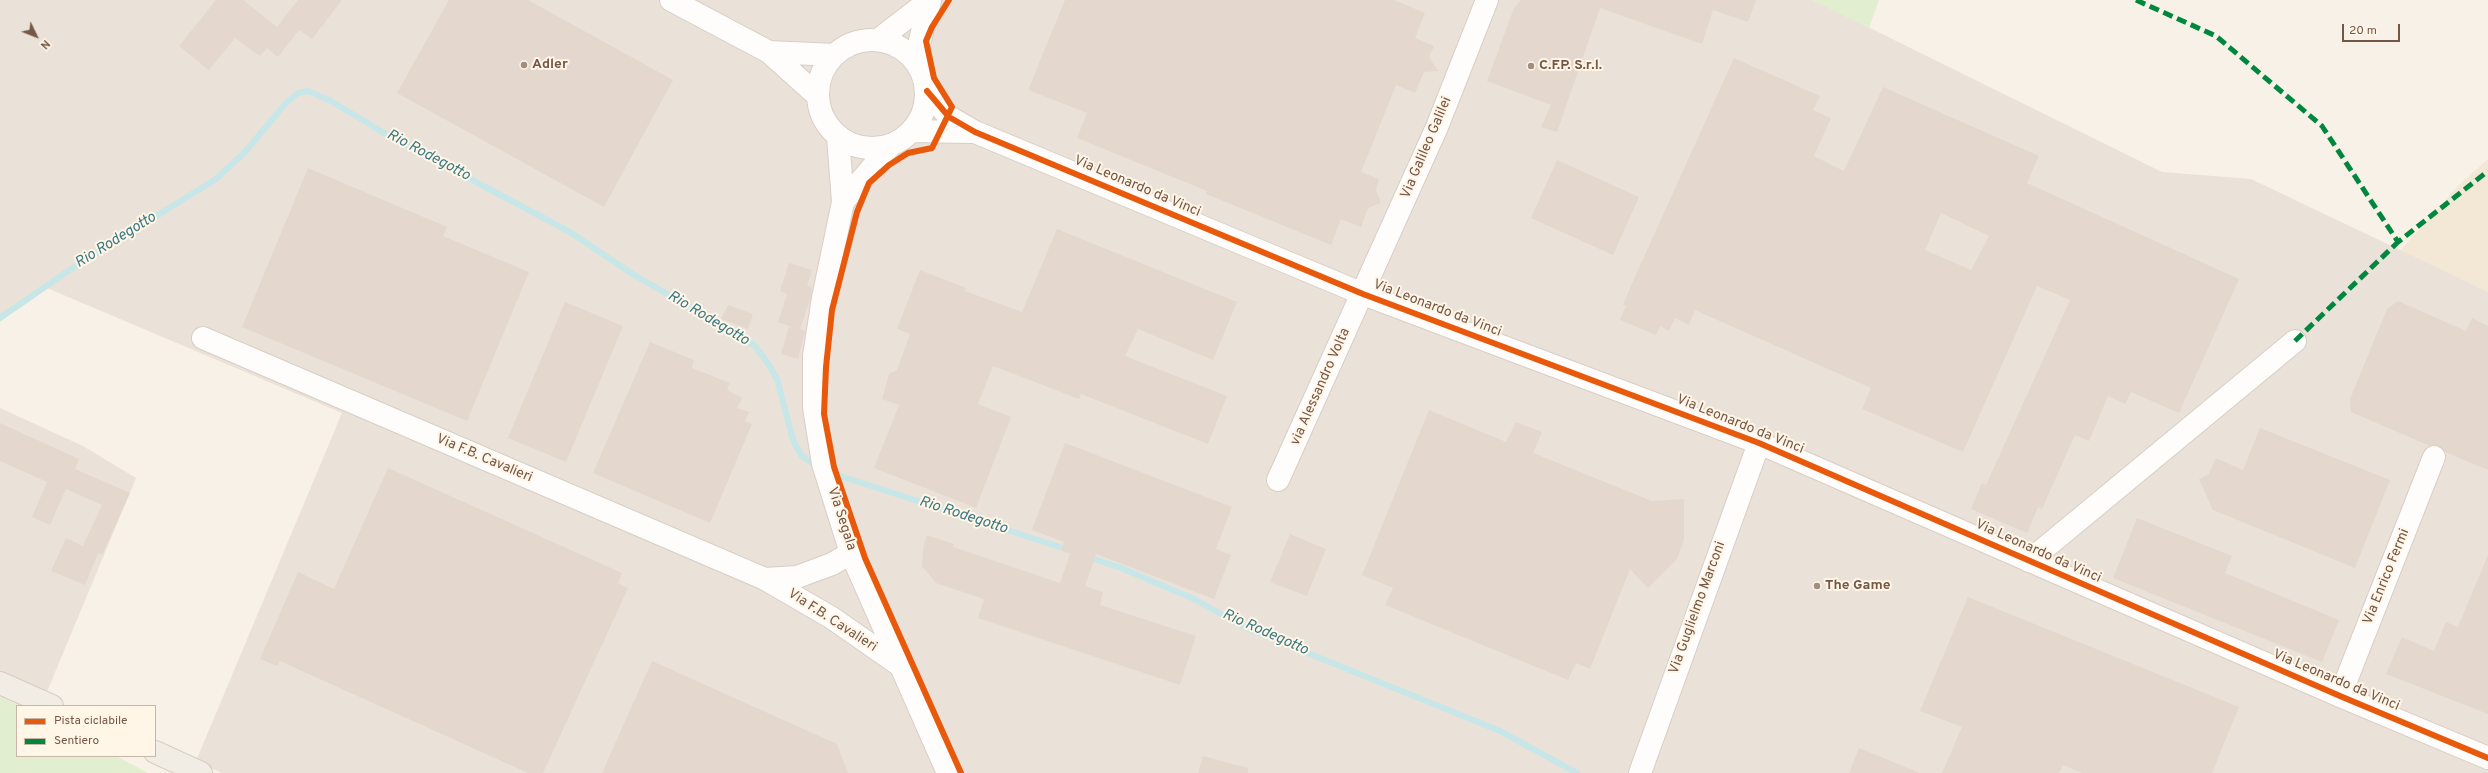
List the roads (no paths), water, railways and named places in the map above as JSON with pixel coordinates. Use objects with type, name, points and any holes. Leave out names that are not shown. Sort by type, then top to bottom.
[{"type":"main road","points":[[0,683],[50,705]]},
{"type":"main road","points":[[156,752],[201,773]]},
{"type":"street","points":[[671,0],[769,52],[818,96]]},
{"type":"street","name":"Via Segala","points":[[878,40],[930,0]]},
{"type":"street","name":"Via Segala","points":[[915,60],[930,0]]},
{"type":"street","name":"Via Galileo Galilei","points":[[1363,294],[1437,127],[1488,0]]},
{"type":"street","name":"Via Segala","points":[[843,202],[891,145],[913,131],[921,119],[926,105],[927,91],[925,80],[915,60],[904,50],[878,40],[855,43],[834,55],[825,67],[819,81],[818,96],[820,112],[827,126],[838,137],[854,146],[873,149],[891,145]]},
{"type":"street","points":[[769,52],[834,55]]},
{"type":"street","name":"Via Leonardo da Vinci","points":[[927,91],[949,117],[975,132],[1363,294],[1758,443],[2340,696],[2488,758]]},
{"type":"street","name":"Via Leonardo da Vinci","points":[[913,131],[975,132]]},
{"type":"street","name":"Via Segala","points":[[838,137],[843,202],[823,298],[814,356],[814,407],[823,464],[851,553],[898,664],[948,773]]},
{"type":"street","name":"via Alessandro Volta","points":[[1278,480],[1363,294]]},
{"type":"street","name":"Via F.B. Cavalieri","points":[[203,338],[766,579],[832,618],[898,664]]},
{"type":"street","name":"Via Leonardo da Vinci","points":[[2028,561],[2295,341]]},
{"type":"street","name":"Via Guglielmo Marconi","points":[[1640,773],[1758,443]]},
{"type":"street","name":"Via Enrico Fermi","points":[[2340,696],[2434,457]]},
{"type":"street","name":"Via F.B. Cavalieri","points":[[766,579],[797,577],[832,564],[851,553]]},
{"type":"waterway","name":"Rio Rodegotto","points":[[0,318],[71,269],[216,179],[245,152],[286,103],[298,93],[308,91],[331,101],[384,133],[570,232],[634,275],[741,336],[755,346],[777,379],[793,440],[801,455],[819,468]]},
{"type":"waterway","name":"Rio Rodegotto","points":[[831,473],[1069,550]]},
{"type":"waterway","name":"Rio Rodegotto","points":[[1088,557],[1121,568],[1194,599],[1246,628],[1500,731],[1577,773]]},
{"type":"place","name":"Adler","points":[[524,65]]},
{"type":"place","name":"C.F.P. S.r.l.","points":[[1531,66]]},
{"type":"place","name":"The Game","points":[[1817,586]]}]
